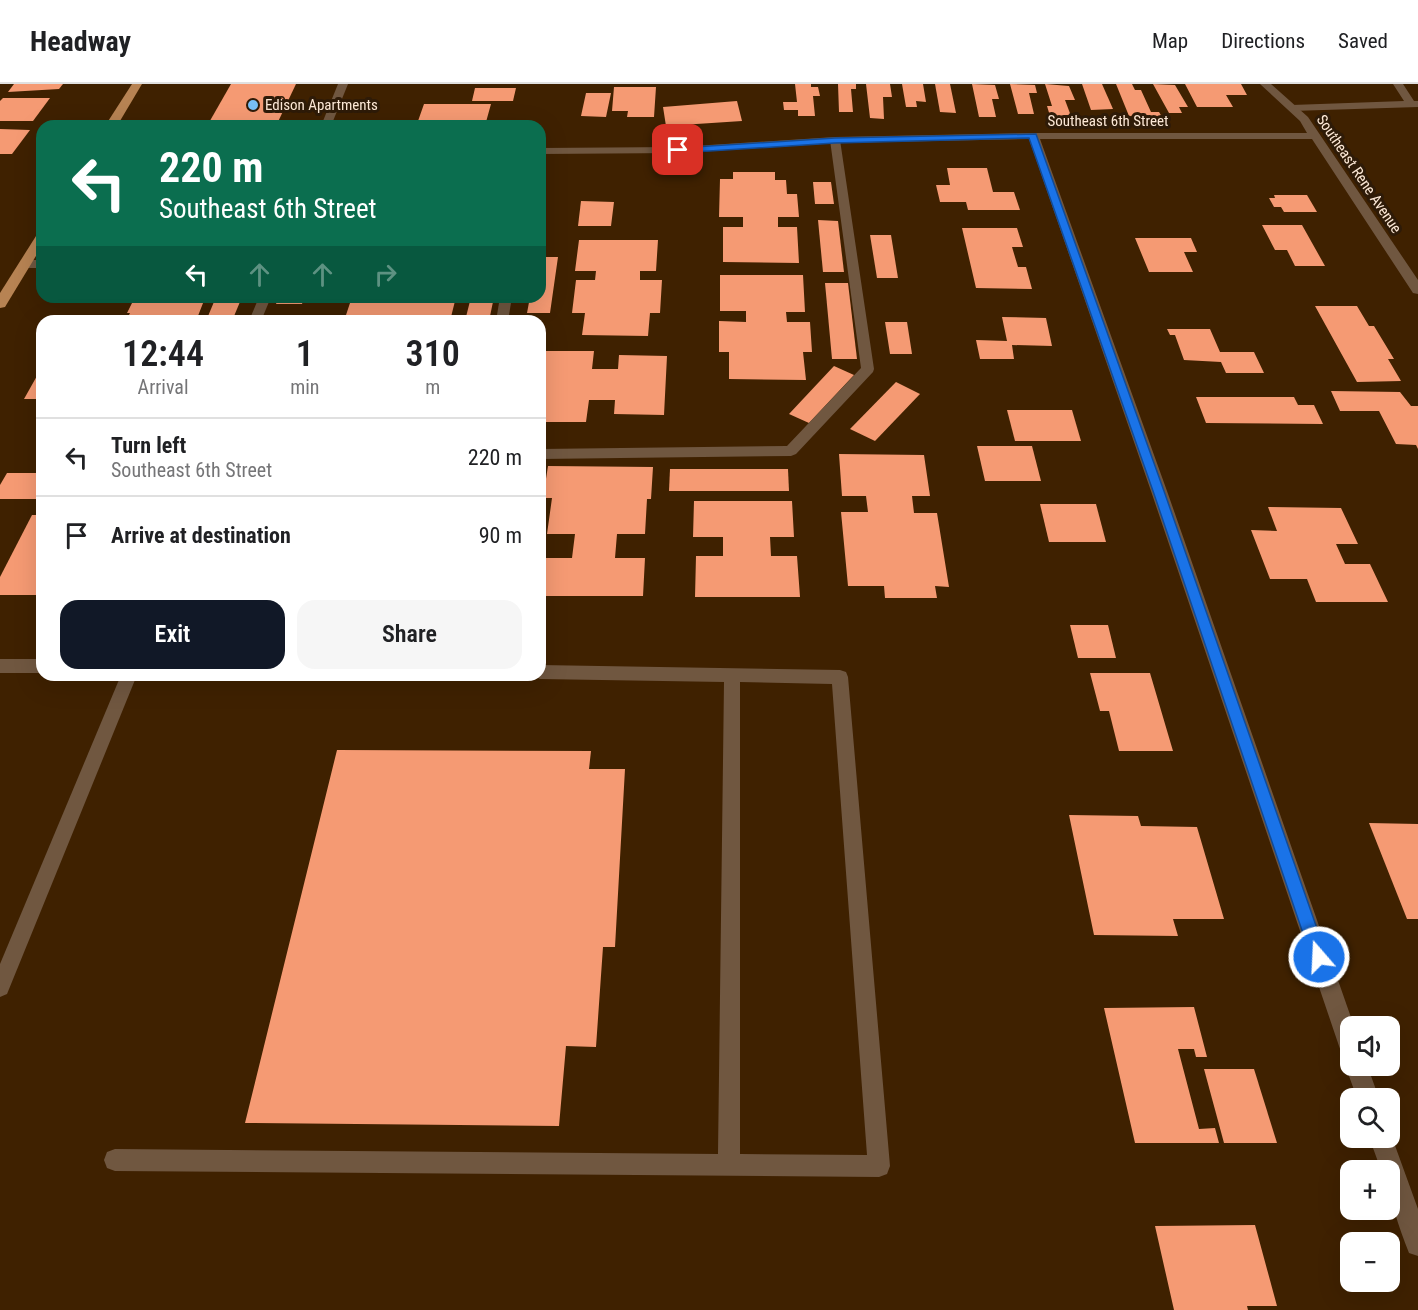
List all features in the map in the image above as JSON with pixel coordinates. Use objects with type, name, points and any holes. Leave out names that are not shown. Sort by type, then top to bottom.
[{"type":"main road","points":[[115,120],[136,84]]},
{"type":"main road","points":[[0,304],[36,247]]},
{"type":"street","name":"Southeast Rene Avenue","points":[[1264,84],[1292,108],[1316,136],[1418,290]]},
{"type":"street","name":"Southeast 6th Street","points":[[546,151],[678,150],[835,140],[1033,136],[1316,136]]},
{"type":"street","points":[[1033,136],[1159,491],[1340,1017]]},
{"type":"street","points":[[1385,1148],[1418,1244]]},
{"type":"lane","points":[[328,120],[343,84]]},
{"type":"lane","points":[[1398,84],[1414,104]]},
{"type":"lane","points":[[1292,108],[1414,104]]},
{"type":"lane","points":[[546,454],[791,451],[868,369],[835,140]]},
{"type":"lane","points":[[25,264],[36,264]]},
{"type":"lane","points":[[0,666],[36,666]]},
{"type":"lane","points":[[115,1160],[879,1166],[840,677],[546,672]]},
{"type":"lane","points":[[729,1164],[732,675]]},
{"type":"lane","points":[[0,987],[127,681]]},
{"type":"building","points":[[14,84],[63,84],[59,89],[8,92]]},
{"type":"building","name":"Edison Apartments","points":[[231,84],[296,84],[279,120],[210,120]]},
{"type":"building","points":[[795,84],[811,84],[811,87],[818,87],[820,96],[813,96],[815,116],[798,116],[798,110],[784,110],[783,102],[797,102]]},
{"type":"building","points":[[838,84],[856,84],[856,89],[851,89],[853,112],[839,112]]},
{"type":"building","points":[[866,84],[890,84],[892,97],[883,97],[884,119],[870,118]]},
{"type":"building","points":[[902,84],[923,84],[926,102],[916,101],[917,107],[906,107]]},
{"type":"building","points":[[935,84],[950,84],[956,113],[940,112]]},
{"type":"building","points":[[972,84],[995,85],[999,99],[992,99],[996,117],[979,117]]},
{"type":"building","points":[[1010,84],[1035,85],[1037,93],[1029,93],[1034,114],[1018,114]]},
{"type":"building","points":[[1045,84],[1069,86],[1075,100],[1065,100],[1071,116],[1050,116],[1047,106],[1052,106]]},
{"type":"building","points":[[1082,84],[1102,84],[1113,109],[1091,110]]},
{"type":"building","points":[[1116,84],[1132,84],[1135,90],[1141,90],[1151,112],[1159,112],[1162,117],[1129,116]]},
{"type":"building","points":[[1153,84],[1175,85],[1188,107],[1179,107],[1182,113],[1169,113]]},
{"type":"building","points":[[1185,84],[1241,84],[1247,95],[1226,95],[1233,107],[1197,107]]},
{"type":"building","points":[[614,87],[656,87],[654,117],[627,117],[628,111],[612,111]]},
{"type":"building","points":[[475,88],[516,88],[513,101],[472,101]]},
{"type":"building","points":[[586,93],[611,93],[606,117],[581,116]]},
{"type":"building","points":[[3,98],[50,98],[33,121],[0,121],[0,101]]},
{"type":"building","points":[[737,101],[742,121],[666,126],[663,107]]},
{"type":"building","points":[[424,104],[491,104],[487,120],[418,120]]},
{"type":"building","points":[[0,129],[30,130],[12,154],[0,154]]},
{"type":"building","points":[[947,168],[987,168],[993,192],[1014,192],[1020,210],[968,210],[966,202],[940,202],[936,185],[950,185]]},
{"type":"building","points":[[733,172],[775,172],[775,180],[786,180],[787,194],[797,194],[799,217],[778,217],[778,227],[797,227],[799,263],[723,262],[723,227],[743,227],[743,217],[719,217],[720,179],[733,179]]},
{"type":"building","points":[[813,182],[831,182],[834,204],[815,204]]},
{"type":"building","points":[[1274,195],[1307,195],[1317,212],[1284,212],[1281,207],[1274,207],[1269,198],[1275,198]]},
{"type":"building","points":[[581,201],[614,202],[611,226],[578,226]]},
{"type":"building","points":[[818,220],[838,221],[844,272],[823,272]]},
{"type":"building","points":[[1262,225],[1302,225],[1325,266],[1295,266],[1287,250],[1275,250]]},
{"type":"building","points":[[962,228],[1017,228],[1023,247],[1012,247],[1018,267],[1026,267],[1032,289],[976,288]]},
{"type":"building","points":[[870,235],[891,235],[898,278],[877,278]]},
{"type":"building","points":[[1135,238],[1191,238],[1197,252],[1184,252],[1193,272],[1149,272]]},
{"type":"building","points":[[579,240],[658,240],[656,271],[640,271],[640,280],[662,280],[660,313],[650,313],[648,336],[582,335],[585,313],[572,313],[576,280],[595,280],[596,271],[575,271]]},
{"type":"building","points":[[546,257],[558,257],[550,313],[527,313],[529,303],[546,303]]},
{"type":"building","points":[[720,275],[803,275],[805,312],[786,312],[787,322],[810,322],[812,352],[803,352],[806,380],[729,379],[729,352],[719,352],[719,321],[746,322],[746,311],[720,311]]},
{"type":"building","points":[[825,283],[848,283],[857,359],[832,359]]},
{"type":"building","points":[[132,303],[203,303],[198,315],[129,315],[130,313],[127,313]]},
{"type":"building","points":[[214,303],[240,303],[234,315],[208,315]]},
{"type":"building","points":[[276,303],[302,303],[302,304]]},
{"type":"building","points":[[350,303],[454,303],[452,315],[346,315]]},
{"type":"building","points":[[470,303],[493,303],[490,315],[466,315]]},
{"type":"building","points":[[1315,306],[1357,306],[1369,326],[1374,326],[1394,359],[1388,359],[1401,381],[1357,382]]},
{"type":"building","points":[[1002,317],[1046,318],[1052,346],[1012,345],[1014,359],[980,359],[976,340],[1007,341]]},
{"type":"building","points":[[885,322],[907,322],[912,354],[890,354]]},
{"type":"building","points":[[1167,329],[1210,329],[1220,352],[1254,352],[1264,373],[1226,373],[1221,362],[1184,360],[1175,335],[1170,335]]},
{"type":"building","points":[[546,351],[594,351],[592,369],[618,369],[619,355],[667,356],[664,415],[614,414],[615,400],[589,400],[586,422],[546,422]]},
{"type":"building","points":[[834,366],[854,375],[809,423],[789,414]]},
{"type":"building","points":[[36,378],[36,399],[24,399]]},
{"type":"building","points":[[896,382],[920,394],[875,441],[850,429]]},
{"type":"building","points":[[1331,391],[1400,392],[1411,406],[1418,406],[1418,449],[1416,445],[1396,444],[1379,411],[1340,411]]},
{"type":"building","points":[[1196,397],[1294,397],[1298,405],[1314,405],[1323,424],[1206,423]]},
{"type":"building","points":[[1007,410],[1072,410],[1081,441],[1015,441]]},
{"type":"building","points":[[977,446],[1032,446],[1041,481],[985,481]]},
{"type":"building","points":[[839,454],[924,455],[930,496],[912,496],[914,513],[937,513],[949,587],[935,586],[937,598],[885,598],[884,586],[848,586],[841,512],[868,512],[866,496],[842,496]]},
{"type":"building","points":[[548,466],[653,467],[651,499],[647,499],[645,534],[617,534],[615,558],[645,558],[643,596],[546,596],[546,558],[572,558],[575,534],[547,534],[552,498],[546,498]]},
{"type":"building","points":[[670,469],[788,469],[789,491],[669,491]]},
{"type":"building","points":[[7,473],[36,473],[36,499],[0,499],[0,485]]},
{"type":"building","points":[[694,501],[792,501],[794,537],[770,537],[771,556],[797,556],[800,597],[695,597],[696,556],[723,556],[723,537],[693,537]]},
{"type":"building","points":[[1040,504],[1096,504],[1106,542],[1049,542]]},
{"type":"building","points":[[1268,507],[1341,508],[1358,544],[1336,544],[1345,564],[1370,564],[1388,602],[1316,602],[1307,579],[1270,579],[1251,530],[1277,531]]},
{"type":"building","points":[[32,515],[36,515],[36,595],[0,595],[0,577]]},
{"type":"building","points":[[1070,625],[1108,625],[1116,658],[1078,658]]},
{"type":"building","points":[[1090,673],[1150,673],[1173,751],[1119,751],[1109,711],[1100,711]]},
{"type":"building","points":[[337,750],[591,751],[589,769],[625,769],[615,947],[603,947],[596,1047],[566,1046],[559,1126],[245,1123]]},
{"type":"building","points":[[1069,815],[1138,816],[1141,826],[1197,827],[1224,919],[1173,919],[1178,936],[1094,935]]},
{"type":"building","points":[[1369,823],[1418,824],[1418,919],[1407,919]]},
{"type":"building","points":[[1194,1007],[1207,1057],[1196,1057],[1194,1049],[1178,1049],[1199,1129],[1215,1128],[1219,1143],[1135,1143],[1104,1008]]},
{"type":"building","points":[[1204,1069],[1254,1069],[1277,1143],[1224,1143]]},
{"type":"building","points":[[1255,1225],[1277,1306],[1247,1306],[1248,1310],[1174,1310],[1155,1226]]},
{"type":"place","name":"Edison Apartments","points":[[253,105]]},
{"type":"route","points":[[678,150],[835,140],[1033,136],[1159,491],[1319,957]]}]
